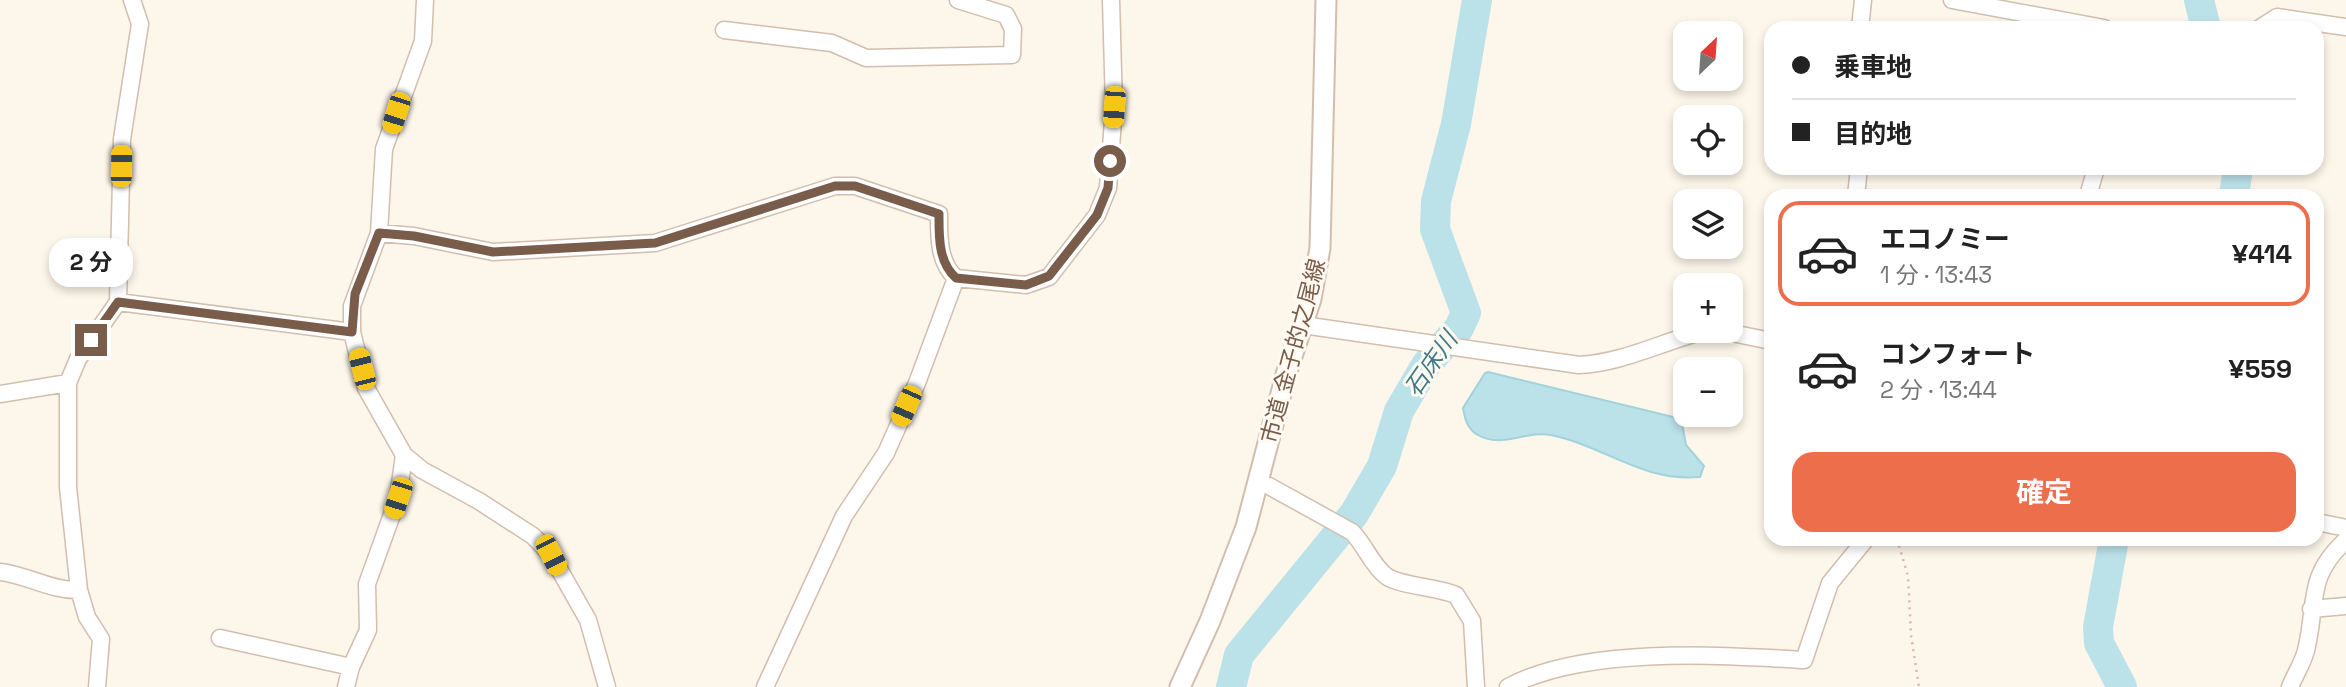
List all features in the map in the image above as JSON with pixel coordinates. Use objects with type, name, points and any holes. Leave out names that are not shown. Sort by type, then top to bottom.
[{"type":"street","points":[[97,687],[101,639],[87,617],[79,590],[68,487],[68,383],[78,359],[118,302],[122,139],[140,24],[132,0]]},
{"type":"street","points":[[425,0],[423,41],[384,149],[379,233],[355,294],[352,332],[366,388],[404,455],[422,470],[479,501],[533,536],[551,555],[588,620],[607,687]]},
{"type":"street","points":[[724,30],[832,43],[866,58],[1012,55],[1013,29],[1006,15],[958,0]]},
{"type":"street","points":[[379,233],[414,236],[493,252],[655,243],[821,189],[855,186],[939,214],[939,245],[949,271],[956,278],[1026,285],[1049,276],[1097,215],[1108,188],[1114,107],[1111,0]]},
{"type":"street","name":"市道 金子的之尾線","points":[[1180,687],[1210,621],[1245,527],[1303,325],[1320,248],[1321,99],[1326,0]]},
{"type":"street","points":[[1861,21],[1863,0]]},
{"type":"street","points":[[1952,0],[2065,21]]},
{"type":"street","points":[[2277,17],[2281,0]]},
{"type":"street","points":[[2271,21],[2277,17],[2305,21]]},
{"type":"street","points":[[2324,24],[2346,27]]},
{"type":"street","points":[[765,687],[844,516],[886,453],[922,371],[956,278]]},
{"type":"street","points":[[118,302],[352,332]]},
{"type":"street","points":[[1303,325],[1579,365],[1608,363],[1673,339]]},
{"type":"street","points":[[1743,335],[1764,340]]},
{"type":"street","points":[[0,394],[68,383]]},
{"type":"street","points":[[346,687],[351,667],[368,629],[367,584],[398,498],[404,455]]},
{"type":"street","points":[[1269,486],[1352,532],[1363,543],[1372,563],[1389,578],[1456,595],[1466,607],[1472,621],[1476,687]]},
{"type":"street","points":[[2324,523],[2346,528]]},
{"type":"street","points":[[2290,687],[2307,648],[2317,580],[2332,553],[2346,540]]},
{"type":"street","points":[[1508,687],[1556,669],[1649,656],[1728,655],[1804,660],[1830,583],[1860,546]]},
{"type":"street","points":[[0,572],[22,574],[65,590],[79,590]]},
{"type":"street","points":[[2311,609],[2346,606]]},
{"type":"street","points":[[220,638],[351,667]]},
{"type":"path","points":[[1899,546],[1908,576],[1911,635],[1919,687]]},
{"type":"water","points":[[1485,373],[1673,417],[1673,427],[1683,427],[1686,445],[1704,466],[1700,477],[1679,477],[1642,469],[1590,447],[1551,435],[1496,440],[1478,435],[1469,427],[1463,408]]},
{"type":"waterway","name":"石床川","points":[[1231,687],[1239,655],[1354,514],[1382,466],[1399,411],[1426,365],[1459,328],[1466,313],[1435,229],[1436,201],[1456,124],[1477,0]]},
{"type":"waterway","points":[[2199,0],[2204,21]]},
{"type":"waterway","points":[[2235,189],[2237,175]]},
{"type":"waterway","points":[[2113,546],[2098,627],[2099,643],[2122,687]]},
{"type":"route","points":[[91,340],[118,302],[352,332],[355,294],[379,233],[414,236],[493,252],[655,243],[835,186],[855,186],[939,214],[939,245],[949,271],[956,278],[1026,285],[1049,276],[1097,215],[1108,188],[1110,161]]}]
